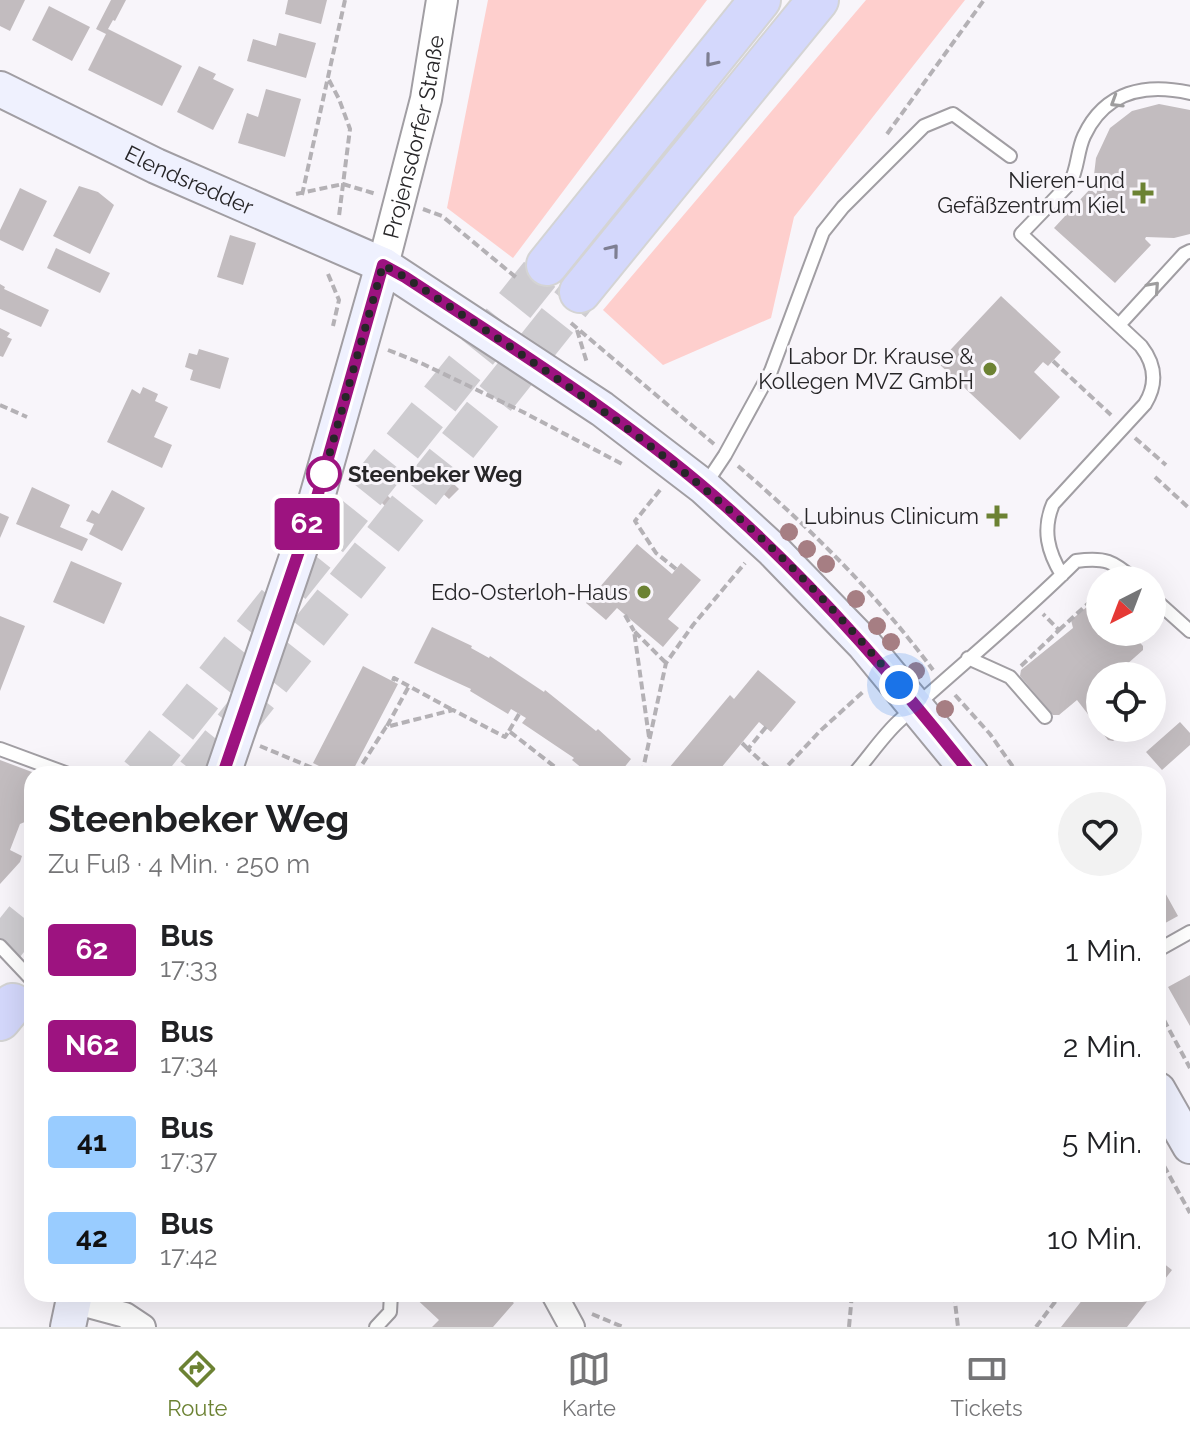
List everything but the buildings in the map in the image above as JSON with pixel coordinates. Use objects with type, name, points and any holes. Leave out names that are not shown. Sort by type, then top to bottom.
[{"type":"highway","points":[[534,274],[760,0]]},
{"type":"highway","points":[[574,313],[818,0]]},
{"type":"main road","name":"Elendsredder","points":[[0,89],[156,166],[383,265]]},
{"type":"main road","points":[[383,265],[602,409],[704,487],[821,598],[917,706],[965,766]]},
{"type":"main road","name":"Projensdorfer Straße","points":[[226,766],[315,504],[383,265]]},
{"type":"main road","points":[[1166,1104],[1190,1146]]},
{"type":"street","name":"Projensdorfer Straße","points":[[383,265],[426,99],[442,0]]},
{"type":"street","points":[[558,1302],[572,1327]]},
{"type":"street","points":[[72,1307],[125,1315],[143,1327]]},
{"type":"lane","points":[[1062,575],[1054,562],[1047,537],[1047,520],[1053,504],[1145,404],[1153,384],[1153,368],[1146,353],[1119,325],[1021,234],[1070,183],[1084,136],[1098,114],[1109,105],[1146,88],[1190,93]]},
{"type":"lane","points":[[704,487],[771,371],[823,232],[843,207],[924,126],[953,114],[1010,156]]},
{"type":"lane","points":[[1119,325],[1190,251]]},
{"type":"lane","points":[[861,766],[896,724],[1033,604],[1076,561],[1106,560],[1119,566]]},
{"type":"lane","points":[[1166,607],[1187,623]]},
{"type":"lane","points":[[968,658],[1010,677],[1045,717]]},
{"type":"lane","points":[[0,749],[46,766]]},
{"type":"lane","points":[[1166,946],[1190,932]]},
{"type":"lane","points":[[0,946],[15,1002]]},
{"type":"lane","points":[[376,1327],[390,1312],[391,1302]]},
{"type":"path","points":[[302,195],[345,0]]},
{"type":"path","points":[[879,145],[984,0]]},
{"type":"path","points":[[329,80],[350,129],[343,184]]},
{"type":"path","points":[[286,194],[302,195],[343,184],[398,201],[442,216],[534,274]]},
{"type":"path","points":[[392,351],[523,412],[629,469]]},
{"type":"path","points":[[0,405],[27,417]]},
{"type":"path","points":[[1155,477],[1190,509]]},
{"type":"path","points":[[650,483],[660,490],[635,521],[656,553],[676,569]]},
{"type":"path","points":[[644,766],[666,663],[745,563],[740,559]]},
{"type":"path","points":[[1033,604],[1059,630]]},
{"type":"path","points":[[1010,677],[1086,605]]},
{"type":"path","points":[[625,615],[634,631],[666,663]]},
{"type":"path","points":[[634,631],[650,744]]},
{"type":"path","points":[[393,681],[394,678],[505,737],[519,714]]},
{"type":"path","points":[[361,766],[409,686]]},
{"type":"path","points":[[786,766],[865,690]]},
{"type":"path","points":[[386,727],[453,710]]},
{"type":"path","points":[[748,749],[766,727]]},
{"type":"path","points":[[509,731],[554,766]]},
{"type":"path","points":[[742,743],[768,766]]},
{"type":"path","points":[[274,752],[308,766]]},
{"type":"path","points":[[1166,1024],[1190,1068]]},
{"type":"path","points":[[1166,1170],[1190,1213]]},
{"type":"path","points":[[849,1327],[851,1302]]},
{"type":"path","points":[[955,1302],[958,1327]]},
{"type":"path","points":[[1036,1327],[1055,1302]]},
{"type":"shaded area","points":[[488,0],[707,0],[513,258],[447,208]]},
{"type":"shaded area","points":[[866,0],[965,0],[794,217],[771,318],[663,365],[603,310]]},
{"type":"tunnel","points":[[146,766],[547,265]]},
{"type":"tunnel","points":[[202,766],[580,292]]},
{"type":"tunnel","points":[[0,950],[24,920]]},
{"type":"bus line","name":"62","points":[[226,766],[315,504],[383,265],[602,409],[704,487],[773,550],[864,644],[965,766]]},
{"type":"place","name":"Nieren-und Gefäßzentrum Kiel","points":[[1143,193]]},
{"type":"place","name":"Labor Dr. Krause & Kollegen MVZ GmbH","points":[[990,369]]},
{"type":"place","name":"Steenbeker Weg","points":[[324,474]]},
{"type":"place","name":"Lubinus Clinicum","points":[[997,516]]},
{"type":"place","name":"Edo-Osterloh-Haus","points":[[644,592]]},
{"type":"route","points":[[324,474],[323,477],[383,265],[602,409],[704,487],[821,598],[899,685]]}]
